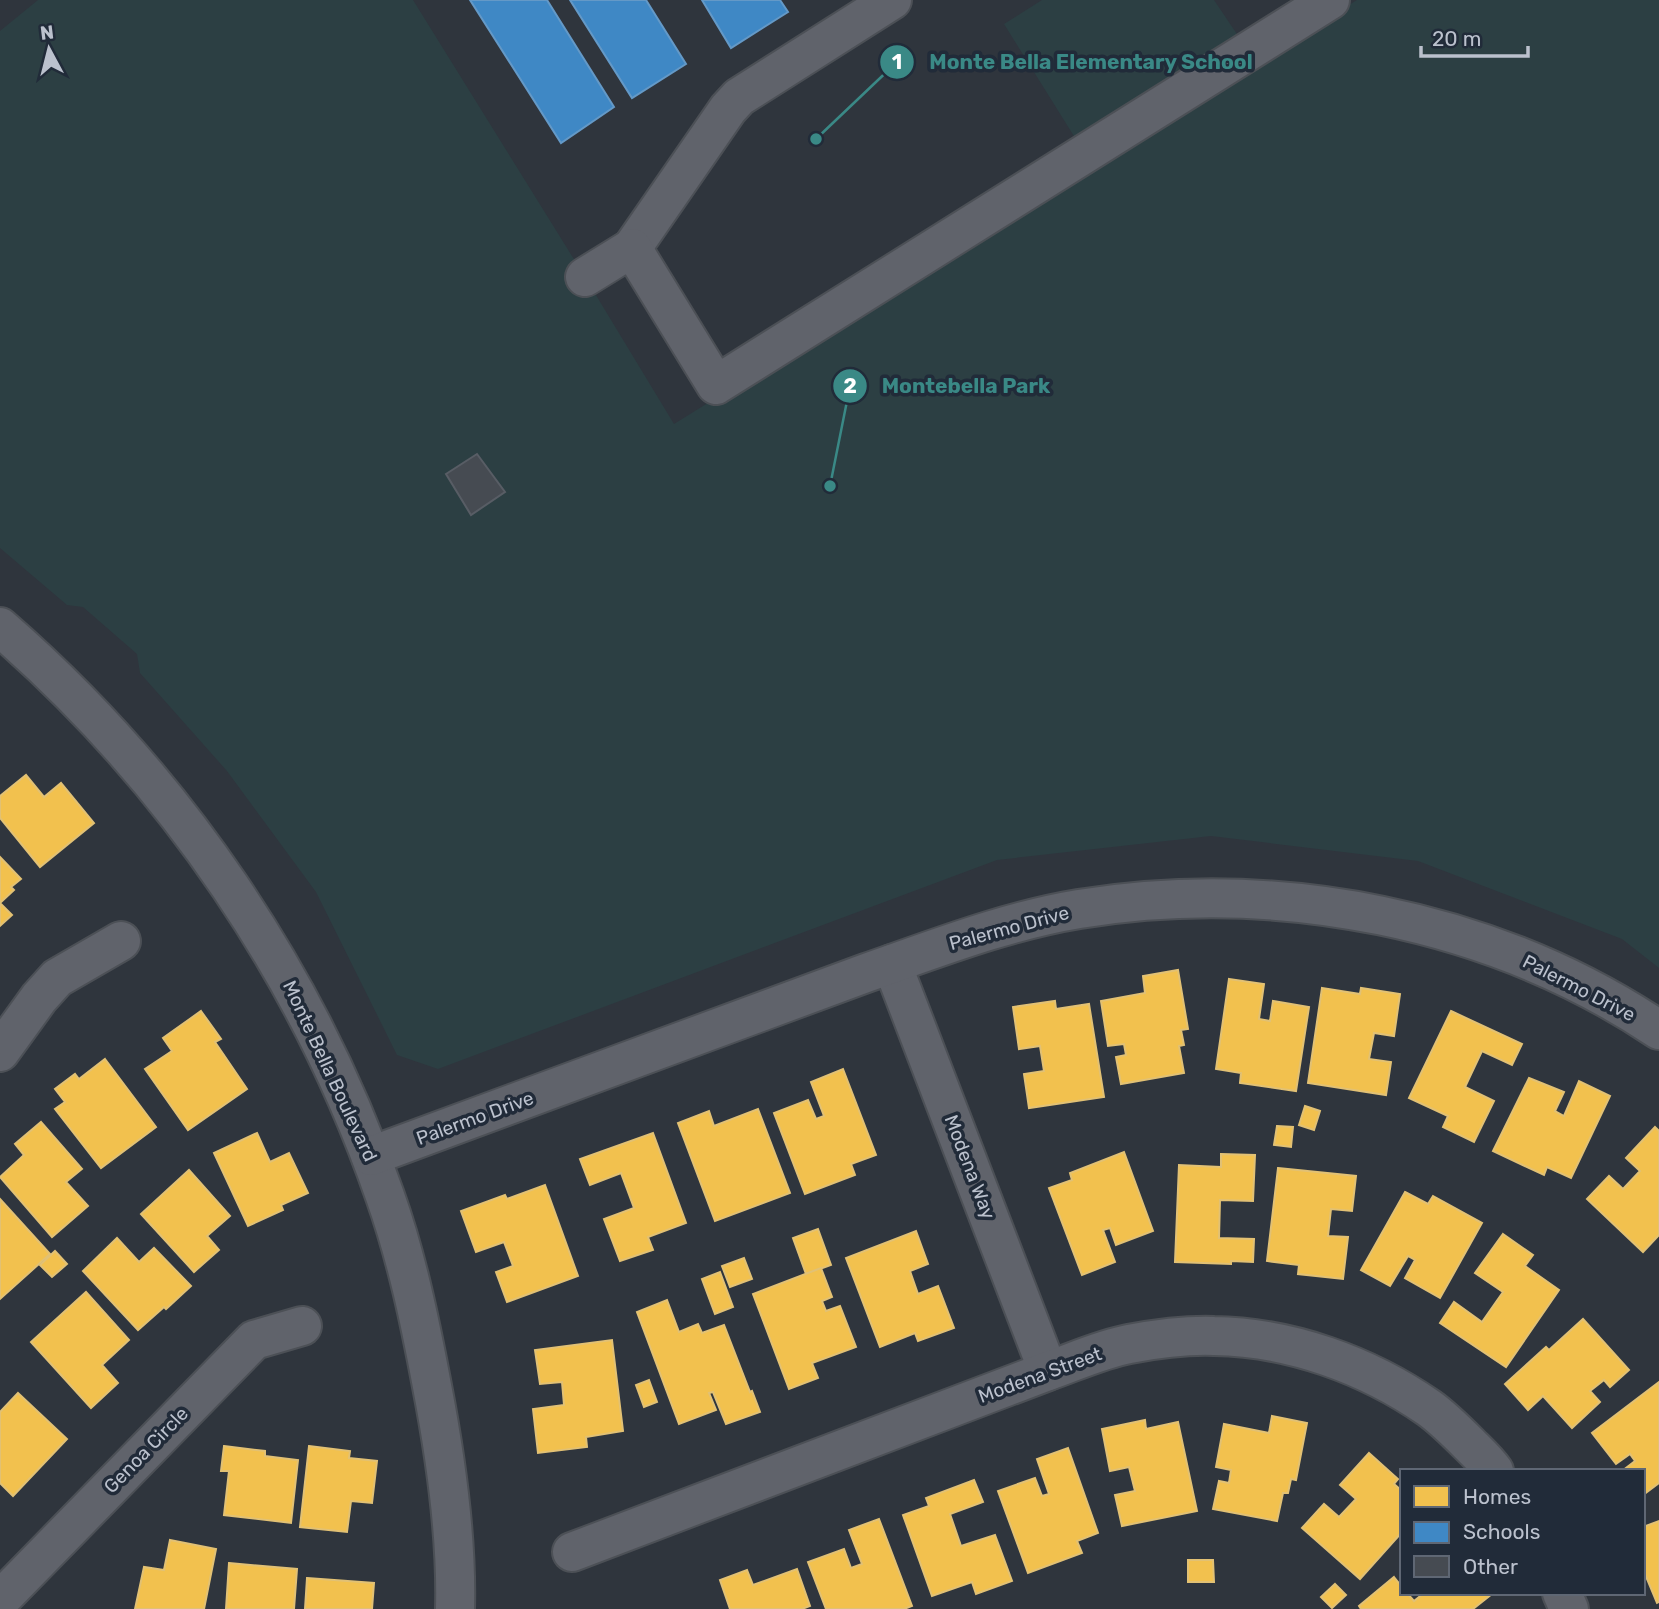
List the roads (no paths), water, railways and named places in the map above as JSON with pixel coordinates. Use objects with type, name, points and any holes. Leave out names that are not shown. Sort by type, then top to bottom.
[{"type":"street","points":[[585,277],[632,248],[739,97],[892,0]]},
{"type":"street","points":[[632,248],[716,384],[1330,0]]},
{"type":"street","name":"Monte Bella Boulevard","points":[[0,627],[60,681],[98,720],[144,771],[216,865],[281,968],[336,1075],[386,1198],[403,1252],[425,1348],[438,1413],[446,1474],[452,1532],[455,1609]]},
{"type":"street","name":"Palermo Drive","points":[[371,1156],[892,964],[1000,927],[1078,909],[1127,903],[1180,899],[1291,902],[1407,922],[1471,939],[1531,961],[1590,989],[1659,1030]]},
{"type":"street","points":[[0,1052],[57,978],[121,941]]},
{"type":"street","name":"Modena Way","points":[[892,964],[1048,1371]]},
{"type":"street","name":"Genoa Circle","points":[[6,1599],[254,1340],[302,1325]]},
{"type":"street","name":"Modena Street","points":[[572,1552],[1048,1371],[1126,1345],[1170,1338],[1213,1336],[1259,1339],[1304,1349],[1348,1364],[1392,1385],[1431,1409],[1492,1469]]},
{"type":"place","name":"Monte Bella Elementary School","points":[[816,139]]},
{"type":"place","name":"Montebella Park","points":[[830,486]]}]
